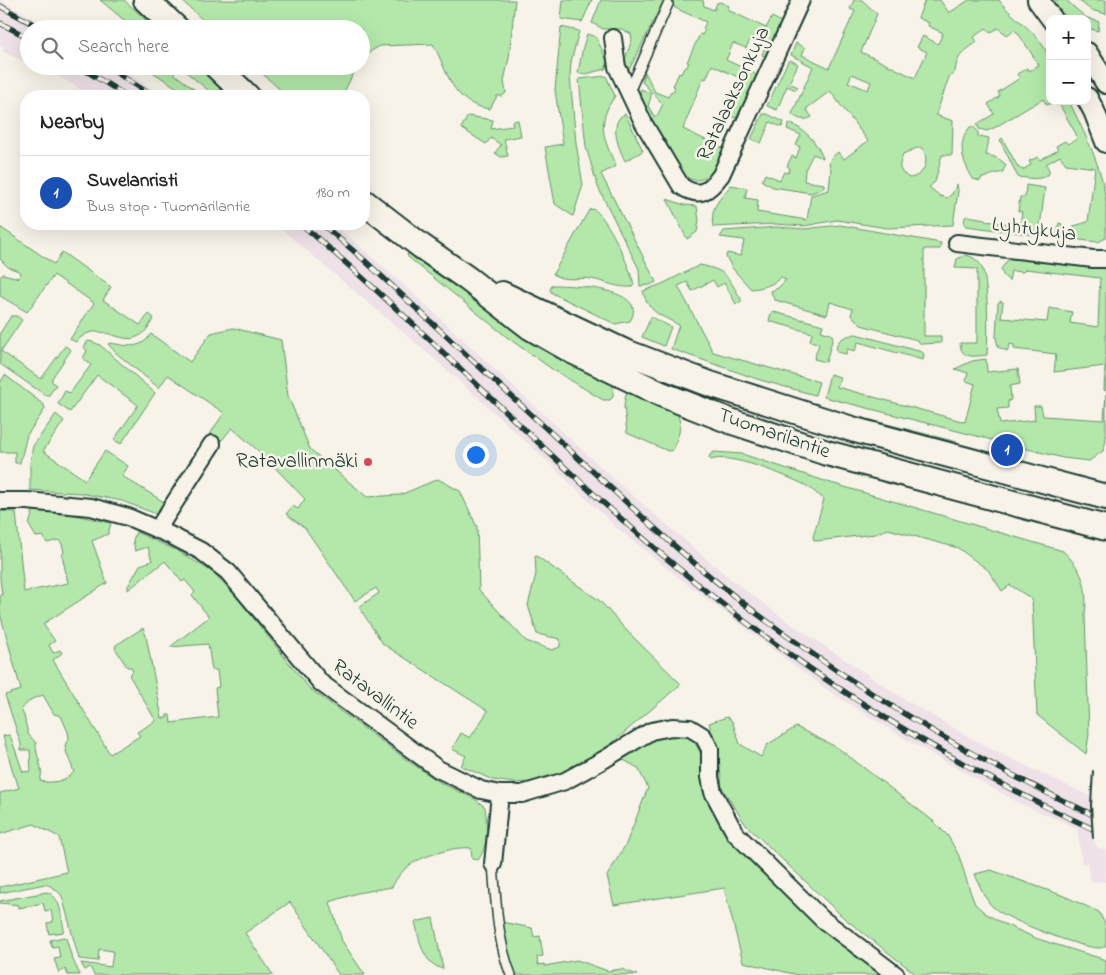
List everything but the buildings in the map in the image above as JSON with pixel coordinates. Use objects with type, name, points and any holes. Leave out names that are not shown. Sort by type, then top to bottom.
[{"type":"main road","points":[[146,0],[168,20]]},
{"type":"main road","points":[[225,75],[241,90]]},
{"type":"main road","name":"Tuomarilantie","points":[[370,207],[530,326],[583,356],[661,394],[730,421],[827,453],[1106,528]]},
{"type":"main road","name":"Tuomarilantie","points":[[468,279],[537,309],[623,351],[710,384],[855,430],[1106,497]]},
{"type":"main road","points":[[1106,771],[1104,805],[1106,838]]},
{"type":"street","name":"Ratalaaksonkuja","points":[[613,38],[616,67],[644,124],[681,186],[690,192],[700,193],[710,189],[721,175],[801,0]]},
{"type":"street","points":[[1038,0],[1049,15]]},
{"type":"street","points":[[1091,86],[1106,84],[1093,60]]},
{"type":"street","points":[[1090,105],[1106,142]]},
{"type":"street","name":"Lyhtykuja","points":[[957,243],[1106,259]]},
{"type":"street","points":[[157,530],[212,444]]},
{"type":"street","name":"Ratavallintie","points":[[0,501],[27,501],[91,508],[128,517],[200,551],[228,572],[321,683],[438,769],[481,790],[500,794],[522,794],[565,781],[651,731],[672,727],[690,728],[703,736],[710,749],[710,777],[714,792],[735,834],[822,919],[896,975]]},
{"type":"street","points":[[493,864],[500,794]]},
{"type":"lane","points":[[628,92],[668,4]]},
{"type":"lane","points":[[493,864],[496,907],[505,959],[511,975]]},
{"type":"shaded area","points":[[0,0],[37,20],[20,20],[20,60],[2,51],[4,47],[0,45]]},
{"type":"shaded area","points":[[55,75],[130,75],[154,90],[81,90]]},
{"type":"shaded area","points":[[283,230],[342,230],[617,482],[728,577],[787,621],[907,701],[987,747],[1106,804],[1106,882],[1091,881],[1087,863],[1082,864],[1077,828],[1019,803],[912,743],[827,690],[670,571],[618,529],[532,447],[431,356]]},
{"type":"green space","points":[[100,0],[124,0],[146,20],[124,20]]},
{"type":"green space","points":[[181,0],[515,0],[509,58],[504,81],[506,93],[502,96],[497,96],[490,109],[477,106],[459,94],[453,86],[433,44],[380,46],[370,52],[370,20],[203,20]]},
{"type":"green space","points":[[563,0],[592,0],[582,22],[561,19]]},
{"type":"green space","points":[[601,0],[664,0],[628,72],[623,64],[632,40],[631,34],[622,29],[603,29],[592,23]]},
{"type":"green space","points":[[671,0],[703,0],[704,6],[714,10],[717,3],[720,2],[729,6],[728,10],[766,28],[772,17],[785,24],[769,58],[762,55],[767,42],[752,36],[746,48],[733,43],[726,60],[754,73],[756,76],[738,119],[728,115],[744,80],[712,65],[706,79],[703,78],[683,129],[726,150],[712,172],[700,180],[685,177],[676,170],[642,103],[640,92],[641,89],[650,93],[651,97],[648,106],[654,116],[657,116],[663,104],[642,82],[645,72],[655,92],[668,97],[671,91],[673,92],[675,87],[673,86],[679,73],[681,74],[684,67],[686,68],[689,63],[687,62],[700,34],[702,35],[705,30],[703,29],[706,22],[675,8]]},
{"type":"green space","points":[[854,0],[862,0],[877,14],[861,52],[915,78],[927,52],[917,47],[923,36],[938,44],[943,33],[928,26],[929,23],[918,18],[925,0],[940,0],[949,13],[969,0],[999,0],[1034,34],[1045,50],[1046,104],[1043,99],[992,129],[987,131],[979,129],[977,124],[994,114],[988,104],[1000,96],[998,92],[1020,78],[1017,74],[1027,68],[1029,71],[1039,65],[1018,33],[1014,30],[1007,35],[998,28],[990,33],[986,28],[974,37],[977,42],[959,57],[955,72],[949,77],[936,115],[953,121],[952,155],[942,155],[935,182],[929,187],[940,196],[947,198],[952,194],[957,184],[958,191],[953,225],[887,228],[837,220],[804,226],[775,224],[713,227],[714,209],[731,185],[747,188],[745,198],[758,200],[757,212],[807,220],[811,195],[829,190],[831,170],[829,163],[831,158],[838,152],[844,159],[868,141],[830,91],[806,109],[812,117],[802,119],[792,114],[813,67],[791,55],[796,43],[805,48],[802,55],[829,68],[855,11],[850,9]],"holes":[[[852,74],[871,82],[868,90],[848,82]],[[917,148],[922,148],[926,158],[924,168],[918,175],[909,178],[900,168],[903,154]]]},
{"type":"green space","points":[[1052,0],[1066,0],[1083,15],[1065,15]]},
{"type":"green space","points":[[1078,0],[1106,0],[1106,14],[1091,10]]},
{"type":"green space","points":[[1091,19],[1099,22],[1098,31],[1091,29]]},
{"type":"green space","points":[[561,27],[579,31],[571,62],[570,76],[576,143],[583,185],[573,216],[555,204],[545,147],[563,144],[555,90]]},
{"type":"green space","points":[[587,34],[596,37],[608,63],[605,69],[586,74],[578,73],[583,47]]},
{"type":"green space","points":[[790,60],[798,64],[789,83],[798,87],[796,90],[787,86],[777,110],[767,106]]},
{"type":"green space","points":[[157,75],[176,75],[195,90],[181,90]]},
{"type":"green space","points":[[190,75],[207,75],[223,90],[208,90]]},
{"type":"green space","points":[[264,75],[353,75],[345,90],[280,90]]},
{"type":"green space","points":[[606,76],[615,96],[605,114],[604,131],[605,139],[616,166],[601,174],[656,282],[650,285],[640,286],[639,269],[598,187],[586,147],[579,79]]},
{"type":"green space","points":[[1060,105],[1071,105],[1087,138],[1101,176],[1106,203],[1106,238],[1098,242],[1061,238],[1057,234],[1059,223],[1062,224],[1061,230],[1073,232],[1074,226],[1088,222],[1095,168],[1066,164],[1060,156],[1046,164],[1049,174],[1042,178],[1018,177],[1000,140],[1002,138],[1018,167],[1022,170],[1031,165],[1029,161],[1038,157],[1040,160],[1058,150],[1056,146],[1065,141],[1068,144],[1077,139]]},
{"type":"green space","points":[[624,114],[643,151],[625,161],[616,136],[619,118]]},
{"type":"green space","points":[[763,114],[784,122],[782,127],[770,122],[761,143],[751,139]]},
{"type":"green space","points":[[468,116],[493,120],[491,129],[513,126],[512,121],[518,120],[521,136],[504,139],[508,156],[501,157],[495,153],[501,145],[491,138],[486,144],[461,128]]},
{"type":"green space","points":[[789,123],[810,137],[823,158],[813,154],[805,170],[804,181],[824,184],[824,188],[811,193],[773,187],[762,181],[765,174],[780,180],[784,172],[788,173],[790,168],[787,166],[792,156],[796,158],[800,147],[796,145],[801,135],[787,129]]},
{"type":"green space","points":[[973,126],[978,132],[978,136],[989,138],[986,155],[997,158],[1006,165],[1002,173],[982,178],[980,181],[973,179],[962,153],[963,140],[970,127]]},
{"type":"green space","points":[[1026,185],[1045,188],[1040,227],[1043,231],[1042,236],[966,226],[964,224],[965,217],[968,216],[985,219],[985,221],[1020,224],[1022,212],[1018,211],[1020,197],[1025,197]]},
{"type":"green space","points":[[667,199],[684,205],[697,206],[699,221],[697,232],[687,239]]},
{"type":"green space","points":[[593,209],[611,231],[623,255],[632,277],[634,285],[632,287],[616,286],[592,279],[567,279],[553,274],[589,210]]},
{"type":"green space","points":[[840,225],[941,243],[940,249],[924,249],[924,336],[941,336],[941,343],[921,344],[917,340],[861,325],[851,315],[853,309],[830,302],[827,315],[775,300],[771,291],[778,288],[786,280],[781,277],[768,286],[751,289],[733,269],[726,257],[727,253],[741,256],[744,240],[720,237],[724,231],[778,227],[804,229]]},
{"type":"green space","points":[[0,227],[54,264],[62,252],[111,287],[103,300],[140,325],[149,314],[154,318],[148,328],[141,335],[132,338],[92,332],[84,335],[76,342],[70,339],[94,303],[54,275],[27,312],[0,296],[0,277],[3,274],[19,278],[21,272],[8,267],[0,259]]},
{"type":"green space","points":[[407,254],[410,254],[536,338],[613,384],[613,397],[610,400],[603,400],[552,369],[508,338],[408,257]]},
{"type":"green space","points":[[966,255],[977,260],[984,273],[988,336],[987,355],[969,356],[961,348],[960,343],[977,343],[977,269],[955,268],[957,259]]},
{"type":"green space","points":[[1015,256],[1106,266],[1106,391],[1104,390],[1105,366],[1054,372],[1056,354],[1014,349],[1014,345],[1010,344],[1007,351],[998,347],[996,337],[998,303],[1001,301],[1003,302],[1001,318],[1047,322],[1049,308],[1072,312],[1070,323],[1098,327],[1100,278],[1026,269],[1023,272],[1011,271],[1009,281],[1003,275],[1001,269],[1007,261]]},
{"type":"green space","points":[[700,265],[722,272],[733,285],[741,299],[741,302],[736,304],[724,283],[717,287],[713,280],[692,291],[687,282],[678,286],[713,352],[819,382],[815,395],[760,380],[671,349],[679,325],[652,309],[643,291],[662,284]]},
{"type":"green space","points":[[552,285],[590,288],[619,295],[629,301],[633,310],[630,321],[615,324],[552,293],[550,290]]},
{"type":"green space","points":[[774,312],[823,325],[821,331],[831,334],[833,337],[826,362],[814,359],[819,344],[810,341],[812,333],[769,321],[771,313]]},
{"type":"green space","points":[[11,316],[17,316],[22,320],[1,351],[41,379],[65,346],[71,350],[52,378],[52,382],[56,385],[49,395],[45,395],[0,364],[0,333]]},
{"type":"green space","points":[[651,317],[671,327],[664,346],[642,337]]},
{"type":"green space","points":[[233,328],[281,340],[288,396],[310,449],[367,497],[400,495],[438,479],[460,491],[477,527],[479,590],[526,641],[552,650],[560,647],[560,639],[537,634],[528,605],[536,574],[535,555],[600,601],[627,631],[681,684],[604,750],[564,772],[530,782],[514,783],[493,780],[461,766],[466,756],[452,749],[461,733],[470,738],[488,711],[383,644],[359,607],[379,593],[376,588],[355,601],[305,528],[286,514],[293,506],[298,509],[305,499],[262,454],[232,428],[221,441],[210,434],[224,413],[168,375],[159,388],[116,353],[108,344],[138,345],[143,343],[151,334],[190,362],[211,333]]},
{"type":"green space","points":[[856,334],[922,352],[924,354],[923,360],[858,342],[855,351],[847,349],[846,354],[837,352],[839,341]]},
{"type":"green space","points":[[88,341],[100,345],[155,393],[121,444],[114,440],[138,405],[97,375],[70,412],[58,404],[65,391],[70,393],[91,365],[83,358],[87,351],[84,347]]},
{"type":"green space","points":[[986,359],[987,372],[1018,369],[1020,384],[1010,386],[1011,400],[1008,401],[1008,408],[997,409],[1000,424],[1035,420],[1034,406],[1041,406],[1043,416],[1104,420],[1106,394],[1106,441],[1103,451],[1089,461],[1063,458],[824,397],[830,374],[840,377],[837,387],[965,422],[975,384],[966,381],[968,373],[955,369],[972,361]]},
{"type":"green space","points":[[5,375],[44,405],[45,409],[27,435],[20,463],[15,463],[15,452],[0,452],[0,383]]},
{"type":"green space","points":[[627,389],[675,409],[680,425],[673,450],[668,451],[627,433],[624,406]]},
{"type":"green space","points":[[758,391],[957,442],[955,448]]},
{"type":"green space","points":[[56,414],[64,421],[43,451],[85,480],[105,451],[128,466],[122,476],[164,502],[203,445],[159,515],[122,501],[80,493],[30,490],[30,463],[33,446]]},
{"type":"green space","points":[[714,452],[742,454],[831,483],[1063,551],[1080,572],[1085,587],[1089,734],[1086,754],[1037,715],[1032,599],[1010,585],[1002,591],[988,570],[958,548],[888,529],[875,534],[814,540],[813,537],[824,499],[805,485],[758,466],[731,459],[719,458],[711,460],[709,458],[710,455]]},
{"type":"green space","points":[[0,511],[16,512],[24,592],[68,583],[62,555],[64,552],[62,544],[59,540],[47,543],[43,536],[36,537],[29,525],[33,511],[70,514],[111,523],[108,534],[92,541],[107,583],[43,624],[55,641],[49,645],[53,653],[60,650],[62,653],[53,660],[110,754],[140,736],[137,732],[156,721],[129,675],[133,671],[131,667],[127,667],[115,648],[116,645],[143,628],[162,718],[167,718],[167,715],[170,715],[171,723],[218,717],[215,688],[219,687],[217,670],[212,670],[208,644],[170,647],[209,617],[192,595],[195,592],[185,580],[182,582],[165,561],[128,590],[128,586],[140,565],[152,561],[148,547],[135,551],[133,540],[136,532],[178,551],[214,573],[236,596],[309,688],[441,783],[475,799],[485,807],[486,842],[482,854],[478,860],[472,859],[471,848],[460,848],[432,855],[418,860],[406,868],[392,887],[357,893],[330,902],[342,941],[365,975],[339,975],[290,902],[245,933],[273,975],[94,975],[90,967],[85,970],[81,963],[111,967],[113,951],[99,949],[98,961],[79,959],[62,896],[56,890],[45,884],[0,893],[0,887],[67,872],[59,837],[34,824],[0,834],[0,793],[19,788],[3,736],[10,735],[23,772],[31,771],[30,750],[21,750],[21,744],[5,695],[21,690],[0,613],[0,595],[2,595],[0,579]],"holes":[[[43,695],[54,714],[61,716],[68,732],[69,738],[65,745],[74,772],[63,780],[45,782],[40,781],[41,767],[36,743],[28,734],[21,709],[32,699]]]},
{"type":"green space","points":[[727,717],[732,721],[740,744],[761,757],[767,745],[796,727],[838,748],[932,820],[948,836],[959,856],[975,904],[985,913],[1038,939],[1106,960],[1106,975],[917,975],[844,918],[746,825],[722,788],[719,757],[709,723]]},
{"type":"green space","points":[[673,733],[693,739],[702,756],[703,791],[724,833],[820,927],[881,975],[798,975],[743,962],[724,888],[614,905],[607,876],[626,844],[648,788],[638,768],[622,759],[649,741]]},
{"type":"green space","points":[[991,870],[1064,896],[1099,912],[1106,926],[1106,946],[1099,948],[1090,947],[1061,939],[1028,926],[994,908],[988,901],[975,874]]},
{"type":"green space","points":[[47,892],[52,894],[58,902],[63,932],[49,934],[47,923],[53,922],[51,910],[45,911],[43,903],[19,908],[19,905],[0,903],[0,901]]},
{"type":"green space","points":[[433,918],[443,969],[430,962],[426,957],[415,922]]},
{"type":"green space","points":[[502,922],[532,928],[534,937],[540,936],[543,956],[537,957],[538,965],[544,964],[545,966],[577,960],[608,971],[622,969],[637,975],[515,975],[508,960]]},
{"type":"green space","points":[[64,937],[80,975],[68,975],[65,969],[59,973],[54,959],[60,958],[58,946],[52,947],[50,940]]},
{"type":"railway","points":[[0,6],[26,20]]},
{"type":"railway","points":[[0,23],[20,33]]},
{"type":"railway","points":[[93,75],[117,90]]},
{"type":"railway","points":[[120,75],[144,90]]},
{"type":"railway","points":[[308,230],[630,526],[678,568],[778,646],[830,682],[937,749],[1048,808],[1106,835]]},
{"type":"railway","points":[[329,230],[363,259],[659,532],[743,603],[874,695],[964,749],[1106,821]]},
{"type":"place","name":"Suvelanristi","points":[[1007,450]]},
{"type":"place","name":"Ratavallinmäki","points":[[368,462]]}]
